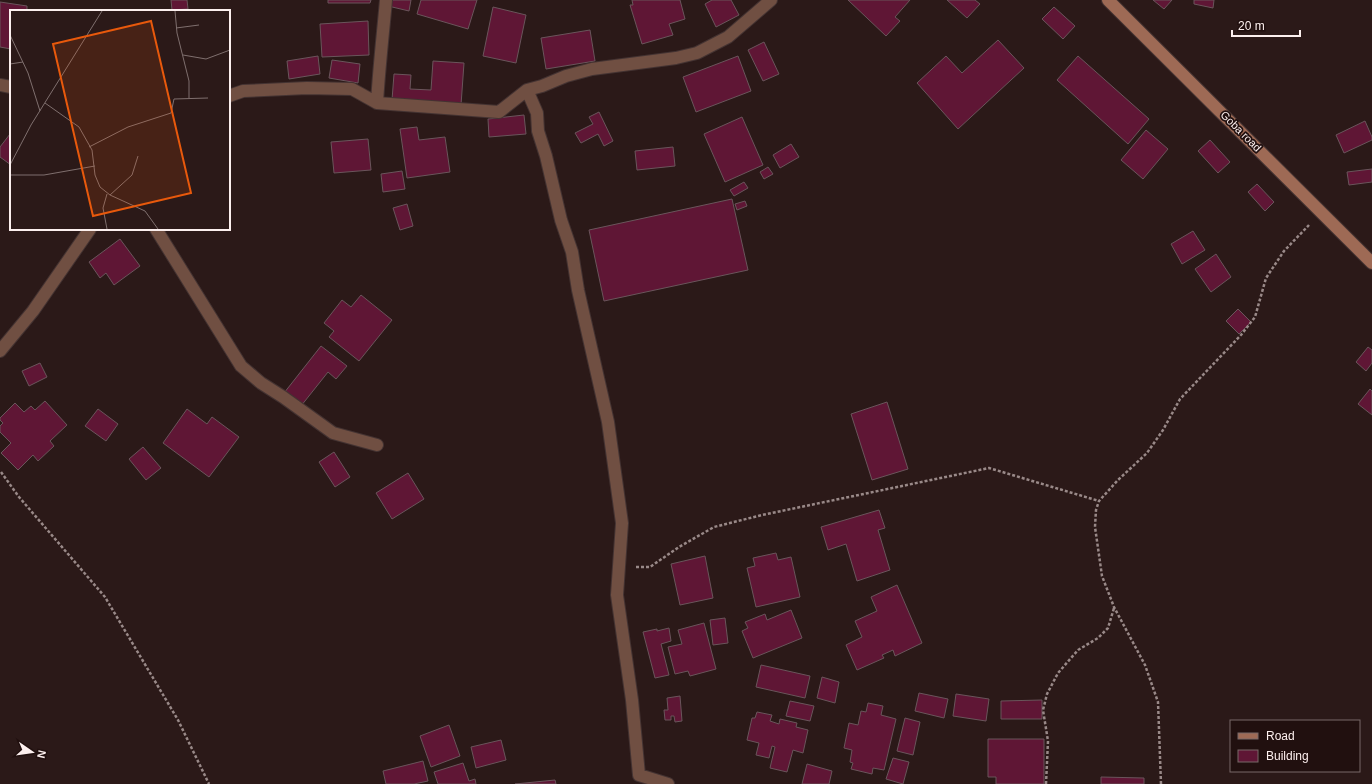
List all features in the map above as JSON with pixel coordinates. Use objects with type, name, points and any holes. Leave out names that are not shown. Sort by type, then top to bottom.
[{"type":"main road","name":"Goba road","points":[[1108,0],[1372,263]]},
{"type":"street","points":[[377,103],[380,51],[384,32],[386,0]]},
{"type":"street","points":[[230,96],[243,91],[307,88],[352,89],[377,103],[499,112],[527,90],[592,69],[676,58],[696,53],[728,37],[771,0]]},
{"type":"street","points":[[0,85],[10,87]]},
{"type":"street","points":[[527,90],[537,113],[538,131],[546,156],[560,220],[572,252],[578,290],[608,422],[622,523],[617,595],[632,700],[639,775],[668,784]]},
{"type":"street","points":[[0,351],[33,311],[89,230]]},
{"type":"street","points":[[157,230],[241,366],[261,383],[333,433],[377,445]]},
{"type":"path","points":[[1161,784],[1158,702],[1145,666],[1114,608],[1102,576],[1095,527],[1096,510],[1099,501],[1118,480],[1147,453],[1163,430],[1180,399],[1237,340],[1255,317],[1266,278],[1284,251],[1322,212]]},
{"type":"path","points":[[618,569],[650,567],[679,547],[714,527],[762,515],[989,468],[1099,501]]},
{"type":"path","points":[[1,472],[19,498],[105,597],[178,720],[209,784]]},
{"type":"path","points":[[1046,784],[1048,741],[1042,710],[1047,694],[1058,673],[1078,650],[1098,638],[1108,628],[1114,608]]},
{"type":"building","points":[[171,0],[187,0],[188,9],[172,10]]},
{"type":"building","points":[[328,0],[371,0],[370,3],[328,3]]},
{"type":"building","points":[[390,0],[411,0],[409,11],[388,6]]},
{"type":"building","points":[[421,0],[477,0],[468,29],[417,14]]},
{"type":"building","points":[[632,0],[680,0],[685,19],[669,24],[673,35],[642,44],[630,5],[633,5]]},
{"type":"building","points":[[712,0],[731,0],[739,15],[716,27],[705,4]]},
{"type":"building","points":[[848,0],[910,0],[895,17],[900,21],[886,36]]},
{"type":"building","points":[[947,0],[975,0],[980,4],[967,18]]},
{"type":"building","points":[[1153,0],[1172,0],[1164,9]]},
{"type":"building","points":[[1194,0],[1214,0],[1213,8],[1194,4]]},
{"type":"building","points":[[0,2],[27,6],[27,10],[10,10],[10,49],[0,47]]},
{"type":"building","points":[[493,7],[526,15],[516,63],[483,56]]},
{"type":"building","points":[[1054,7],[1075,26],[1063,39],[1042,19]]},
{"type":"building","points":[[368,21],[369,55],[322,57],[320,24]]},
{"type":"building","points":[[590,30],[595,61],[546,69],[541,38]]},
{"type":"building","points":[[998,40],[1024,68],[958,129],[917,83],[946,56],[962,73]]},
{"type":"building","points":[[764,42],[779,74],[763,81],[748,50]]},
{"type":"building","points":[[318,56],[320,74],[289,79],[287,61]]},
{"type":"building","points":[[738,56],[751,91],[696,112],[683,77]]},
{"type":"building","points":[[1078,56],[1149,119],[1128,144],[1057,80]]},
{"type":"building","points":[[332,60],[360,64],[358,83],[329,78]]},
{"type":"building","points":[[433,61],[464,63],[461,105],[392,100],[394,74],[411,75],[410,89],[431,90]]},
{"type":"building","points":[[599,112],[613,141],[604,146],[598,134],[581,143],[575,133],[593,124],[589,117]]},
{"type":"building","points":[[524,115],[526,134],[489,137],[488,119]]},
{"type":"building","points":[[742,117],[763,165],[725,182],[704,134]]},
{"type":"building","points":[[1365,121],[1372,140],[1344,153],[1336,135]]},
{"type":"building","points":[[417,127],[419,140],[445,137],[450,172],[407,178],[400,129]]},
{"type":"building","points":[[1146,130],[1168,149],[1143,179],[1121,160]]},
{"type":"building","points":[[10,134],[10,164],[0,157],[0,147]]},
{"type":"building","points":[[368,139],[371,170],[334,173],[331,142]]},
{"type":"building","points":[[1210,140],[1230,162],[1218,173],[1198,151]]},
{"type":"building","points":[[791,144],[799,157],[780,168],[773,155]]},
{"type":"building","points":[[673,147],[675,166],[637,170],[635,151]]},
{"type":"building","points":[[768,167],[773,174],[764,179],[760,172]]},
{"type":"building","points":[[1372,169],[1372,182],[1349,185],[1347,172]]},
{"type":"building","points":[[402,171],[405,189],[383,192],[381,174]]},
{"type":"building","points":[[744,182],[748,188],[734,196],[730,190]]},
{"type":"building","points":[[1257,184],[1274,202],[1265,211],[1248,192]]},
{"type":"building","points":[[732,199],[748,270],[604,301],[589,230]]},
{"type":"building","points":[[745,201],[747,206],[737,210],[735,204]]},
{"type":"building","points":[[407,204],[413,226],[400,230],[393,208]]},
{"type":"building","points":[[1193,231],[1205,250],[1182,264],[1171,244]]},
{"type":"building","points":[[120,239],[140,266],[114,285],[106,273],[100,278],[89,262]]},
{"type":"building","points":[[1216,254],[1231,277],[1211,292],[1195,269]]},
{"type":"building","points":[[361,295],[392,320],[359,361],[329,337],[334,331],[324,323],[342,300],[351,307]]},
{"type":"building","points":[[1238,309],[1251,322],[1239,334],[1226,321]]},
{"type":"building","points":[[321,346],[347,366],[336,379],[328,372],[301,406],[284,393]]},
{"type":"building","points":[[1368,347],[1372,350],[1372,363],[1366,371],[1356,362]]},
{"type":"building","points":[[40,363],[47,377],[29,386],[22,371]]},
{"type":"building","points":[[1370,389],[1372,391],[1372,415],[1358,404]]},
{"type":"building","points":[[45,401],[67,425],[50,441],[54,446],[38,461],[33,455],[18,470],[1,453],[11,443],[0,432],[0,426],[3,423],[0,418],[15,403],[24,412],[31,406],[35,410]]},
{"type":"building","points":[[887,402],[908,469],[872,480],[851,414]]},
{"type":"building","points":[[98,409],[118,424],[106,441],[85,426]]},
{"type":"building","points":[[187,409],[207,424],[212,417],[239,437],[209,477],[163,443]]},
{"type":"building","points":[[143,447],[161,468],[146,480],[129,459]]},
{"type":"building","points":[[334,452],[350,477],[335,487],[319,462]]},
{"type":"building","points":[[408,473],[424,499],[392,519],[376,493]]},
{"type":"building","points":[[879,510],[885,528],[878,530],[890,570],[857,581],[846,544],[828,550],[821,527]]},
{"type":"building","points":[[776,553],[778,560],[791,557],[800,597],[756,607],[747,568],[755,566],[753,558]]},
{"type":"building","points":[[705,556],[713,598],[680,605],[671,564]]},
{"type":"building","points":[[897,585],[922,643],[895,656],[893,650],[882,655],[884,658],[857,670],[846,645],[862,637],[855,621],[877,611],[871,597]]},
{"type":"building","points":[[791,610],[802,638],[753,658],[742,631],[748,628],[745,622],[765,614],[767,620]]},
{"type":"building","points":[[725,618],[728,643],[713,645],[710,620]]},
{"type":"building","points":[[704,623],[716,669],[690,676],[688,671],[675,674],[668,647],[682,644],[678,630]]},
{"type":"building","points":[[669,628],[671,641],[661,644],[669,675],[655,678],[643,632]]},
{"type":"building","points":[[761,665],[810,676],[805,698],[756,687]]},
{"type":"building","points":[[822,677],[839,682],[835,703],[817,698]]},
{"type":"building","points":[[919,693],[948,699],[944,718],[915,711]]},
{"type":"building","points":[[956,694],[989,699],[986,721],[953,716]]},
{"type":"building","points":[[680,696],[682,721],[675,722],[674,716],[671,716],[671,720],[665,720],[664,710],[668,710],[667,698]]},
{"type":"building","points":[[1042,700],[1042,719],[1001,719],[1001,701]]},
{"type":"building","points":[[790,701],[814,706],[810,721],[786,716]]},
{"type":"building","points":[[868,703],[883,706],[881,715],[896,719],[884,770],[873,768],[872,774],[851,769],[853,763],[850,762],[852,750],[844,748],[849,723],[858,725],[861,711],[866,712]]},
{"type":"building","points":[[757,712],[772,715],[770,721],[779,724],[780,719],[797,723],[796,727],[808,730],[803,753],[793,750],[787,772],[770,768],[775,747],[772,746],[769,758],[756,755],[759,743],[747,740],[752,718],[755,718]]},
{"type":"building","points":[[905,718],[920,722],[913,755],[897,751]]},
{"type":"building","points":[[449,725],[460,756],[431,767],[420,736]]},
{"type":"building","points":[[988,739],[1044,739],[1044,784],[996,784],[996,777],[988,777]]},
{"type":"building","points":[[501,740],[506,760],[476,768],[471,747]]},
{"type":"building","points":[[893,758],[909,762],[903,784],[886,779]]},
{"type":"building","points":[[423,761],[428,781],[414,784],[386,784],[383,771]]},
{"type":"building","points":[[463,763],[469,781],[475,779],[476,784],[438,784],[434,772]]},
{"type":"building","points":[[807,764],[832,771],[829,784],[802,784]]},
{"type":"building","points":[[1101,777],[1144,778],[1144,784],[1101,784]]},
{"type":"building","points":[[555,780],[556,784],[515,784]]}]
